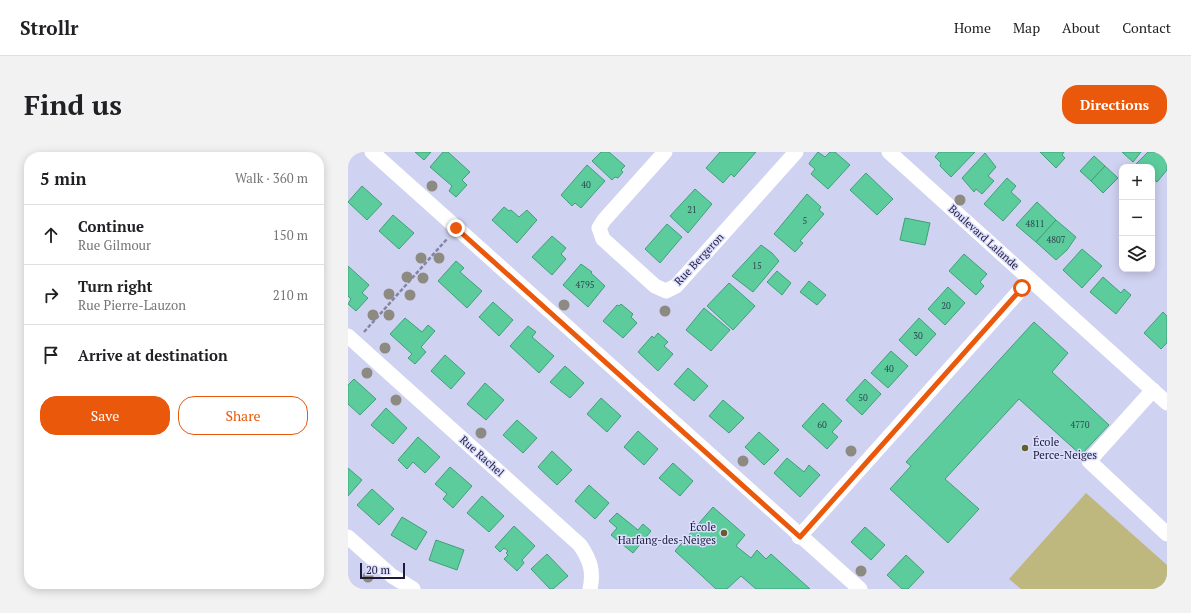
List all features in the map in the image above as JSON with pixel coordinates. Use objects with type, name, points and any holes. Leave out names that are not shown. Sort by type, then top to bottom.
[{"type":"street","points":[[372,152],[800,537],[860,589]]},
{"type":"street","name":"Rue Bergeron","points":[[665,152],[604,220],[599,228],[603,238],[655,286],[666,291],[676,286],[796,152]]},
{"type":"street","name":"Boulevard Lalande","points":[[889,152],[1167,402]]},
{"type":"street","points":[[800,537],[1030,279]]},
{"type":"street","name":"Rue Rachel","points":[[352,339],[580,545],[590,562],[592,572],[590,589]]},
{"type":"street","points":[[1153,390],[1089,460],[1167,534]]},
{"type":"street","points":[[348,537],[387,572],[413,589]]},
{"type":"path","points":[[352,339],[456,228]]},
{"type":"shaded area","points":[[1086,493],[1167,565],[1167,581],[1160,589],[1021,589],[1009,579]]},
{"type":"building","points":[[415,152],[431,152],[424,160]]},
{"type":"building","points":[[443,152],[448,152],[470,172],[462,180],[467,185],[456,197],[449,191],[452,186],[430,167]]},
{"type":"building","points":[[601,152],[609,152],[625,166],[621,170],[623,172],[618,178],[615,177],[612,180],[592,161]]},
{"type":"building","points":[[720,152],[756,152],[734,177],[731,174],[723,183],[706,168]]},
{"type":"building","points":[[818,152],[825,157],[830,152],[835,152],[850,165],[828,189],[811,174],[815,169],[809,164]]},
{"type":"building","points":[[939,152],[975,152],[951,177],[940,166],[941,163],[935,157]]},
{"type":"building","points":[[1040,152],[1064,152],[1062,155],[1065,158],[1056,168]]},
{"type":"building","points":[[1122,152],[1141,152],[1133,162]]},
{"type":"building","points":[[1148,152],[1163,152],[1167,155],[1167,170],[1157,182],[1155,180],[1155,164],[1136,164]]},
{"type":"building","points":[[985,153],[996,167],[988,176],[994,181],[982,194],[976,189],[974,192],[962,178]]},
{"type":"building","points":[[1094,156],[1105,166],[1091,181],[1080,171]]},
{"type":"building","points":[[587,165],[605,181],[581,208],[575,203],[572,206],[561,195]]},
{"type":"building","points":[[1105,166],[1118,178],[1103,193],[1091,181]]},
{"type":"building","points":[[866,173],[893,199],[877,215],[850,190]]},
{"type":"building","points":[[1007,178],[1016,186],[1011,192],[1021,201],[1003,221],[984,204]]},
{"type":"building","points":[[362,186],[382,204],[367,220],[348,202]]},
{"type":"building","points":[[695,189],[712,204],[688,233],[670,216]]},
{"type":"building","points":[[807,194],[821,207],[819,210],[824,214],[800,241],[803,243],[795,252],[774,234]]},
{"type":"building","points":[[1037,202],[1056,220],[1036,242],[1016,225]]},
{"type":"building","points":[[504,207],[509,211],[511,210],[519,217],[527,210],[537,220],[517,243],[492,220]]},
{"type":"building","points":[[393,215],[414,233],[399,249],[379,231]]},
{"type":"building","points":[[905,218],[930,223],[925,245],[900,240]]},
{"type":"building","points":[[1056,220],[1076,237],[1067,250],[1056,260],[1036,242]]},
{"type":"building","points":[[667,224],[682,237],[660,263],[645,249]]},
{"type":"building","points":[[552,236],[566,248],[561,254],[566,259],[552,275],[532,257]]},
{"type":"building","points":[[761,245],[772,253],[779,261],[753,292],[732,276]]},
{"type":"building","points":[[1082,249],[1102,266],[1082,288],[1063,270]]},
{"type":"building","points":[[964,254],[987,274],[980,282],[984,286],[976,295],[949,271]]},
{"type":"building","points":[[456,261],[464,268],[460,272],[482,291],[467,308],[438,281]]},
{"type":"building","points":[[581,264],[592,272],[591,273],[605,286],[588,307],[563,285]]},
{"type":"building","points":[[348,266],[369,285],[362,293],[368,298],[356,311],[348,304],[351,299],[348,296]]},
{"type":"building","points":[[777,271],[791,283],[782,295],[767,282]]},
{"type":"building","points":[[1103,277],[1121,293],[1124,289],[1131,295],[1116,314],[1090,292]]},
{"type":"building","points":[[809,281],[826,295],[817,305],[800,292]]},
{"type":"building","points":[[729,283],[755,306],[733,330],[707,306]]},
{"type":"building","points":[[948,287],[965,303],[945,325],[928,309]]},
{"type":"building","points":[[493,302],[513,320],[499,336],[479,317]]},
{"type":"building","points":[[621,304],[633,314],[631,317],[637,323],[623,338],[603,321],[617,305],[619,306]]},
{"type":"building","points":[[704,308],[730,330],[711,351],[686,330]]},
{"type":"building","points":[[1163,312],[1167,316],[1167,343],[1161,349],[1144,333]]},
{"type":"building","points":[[405,318],[422,332],[428,325],[435,331],[421,347],[426,352],[415,364],[408,358],[412,354],[390,334]]},
{"type":"building","points":[[919,318],[936,334],[916,356],[899,340]]},
{"type":"building","points":[[1034,322],[1068,353],[1052,372],[1109,425],[1081,455],[1019,399],[945,479],[979,509],[948,543],[890,489],[911,466],[906,462]]},
{"type":"building","points":[[528,326],[536,332],[532,337],[554,356],[539,373],[510,346]]},
{"type":"building","points":[[658,333],[668,342],[664,346],[673,354],[658,371],[638,352],[652,336],[654,338]]},
{"type":"building","points":[[891,351],[908,366],[888,388],[871,373]]},
{"type":"building","points":[[445,355],[465,373],[451,389],[431,371]]},
{"type":"building","points":[[565,366],[584,383],[570,398],[550,382]]},
{"type":"building","points":[[688,368],[708,386],[694,401],[674,384]]},
{"type":"building","points":[[354,379],[376,399],[360,415],[348,404],[348,385]]},
{"type":"building","points":[[865,379],[881,394],[862,415],[846,400]]},
{"type":"building","points":[[485,383],[504,400],[486,420],[467,404]]},
{"type":"building","points":[[601,398],[621,416],[607,432],[587,414]]},
{"type":"building","points":[[723,400],[744,418],[729,433],[709,416]]},
{"type":"building","points":[[823,403],[842,421],[832,432],[838,437],[827,449],[802,426]]},
{"type":"building","points":[[386,408],[407,428],[393,444],[371,425]]},
{"type":"building","points":[[517,420],[537,438],[523,453],[503,435]]},
{"type":"building","points":[[638,431],[658,449],[644,465],[624,447]]},
{"type":"building","points":[[759,432],[779,450],[764,465],[745,447]]},
{"type":"building","points":[[418,437],[440,457],[425,473],[413,462],[407,469],[398,460]]},
{"type":"building","points":[[552,451],[572,470],[557,485],[538,467]]},
{"type":"building","points":[[787,458],[804,472],[809,465],[820,475],[800,497],[774,473]]},
{"type":"building","points":[[673,463],[693,481],[680,496],[659,478]]},
{"type":"building","points":[[450,467],[472,486],[453,508],[443,499],[447,494],[435,484]]},
{"type":"building","points":[[348,468],[362,480],[348,496]]},
{"type":"building","points":[[589,485],[609,503],[595,519],[575,501]]},
{"type":"building","points":[[372,489],[394,509],[379,525],[357,505]]},
{"type":"building","points":[[482,496],[504,516],[489,532],[467,513]]},
{"type":"building","points":[[713,507],[745,535],[736,546],[751,558],[757,550],[766,559],[771,554],[810,589],[756,589],[741,576],[727,589],[716,589],[675,551]]},
{"type":"building","points":[[617,513],[638,530],[643,524],[651,531],[633,553],[611,535],[617,528],[609,521]]},
{"type":"building","points":[[402,517],[427,532],[416,550],[391,535]]},
{"type":"building","points":[[514,526],[535,546],[522,560],[524,563],[517,571],[504,559],[508,555],[506,553],[508,551],[504,548],[500,552],[495,547]]},
{"type":"building","points":[[865,527],[885,545],[871,560],[851,542]]},
{"type":"building","points":[[436,540],[464,550],[457,570],[429,560]]},
{"type":"building","points":[[547,554],[568,576],[553,589],[550,589],[531,569]]},
{"type":"building","points":[[906,555],[924,572],[908,589],[902,589],[887,575]]},
{"type":"place","name":"École Perce-Neiges","points":[[1025,448]]},
{"type":"place","name":"École Harfang-des-Neiges","points":[[724,533]]},
{"type":"route","points":[[456,228],[800,537],[1022,288]]}]
